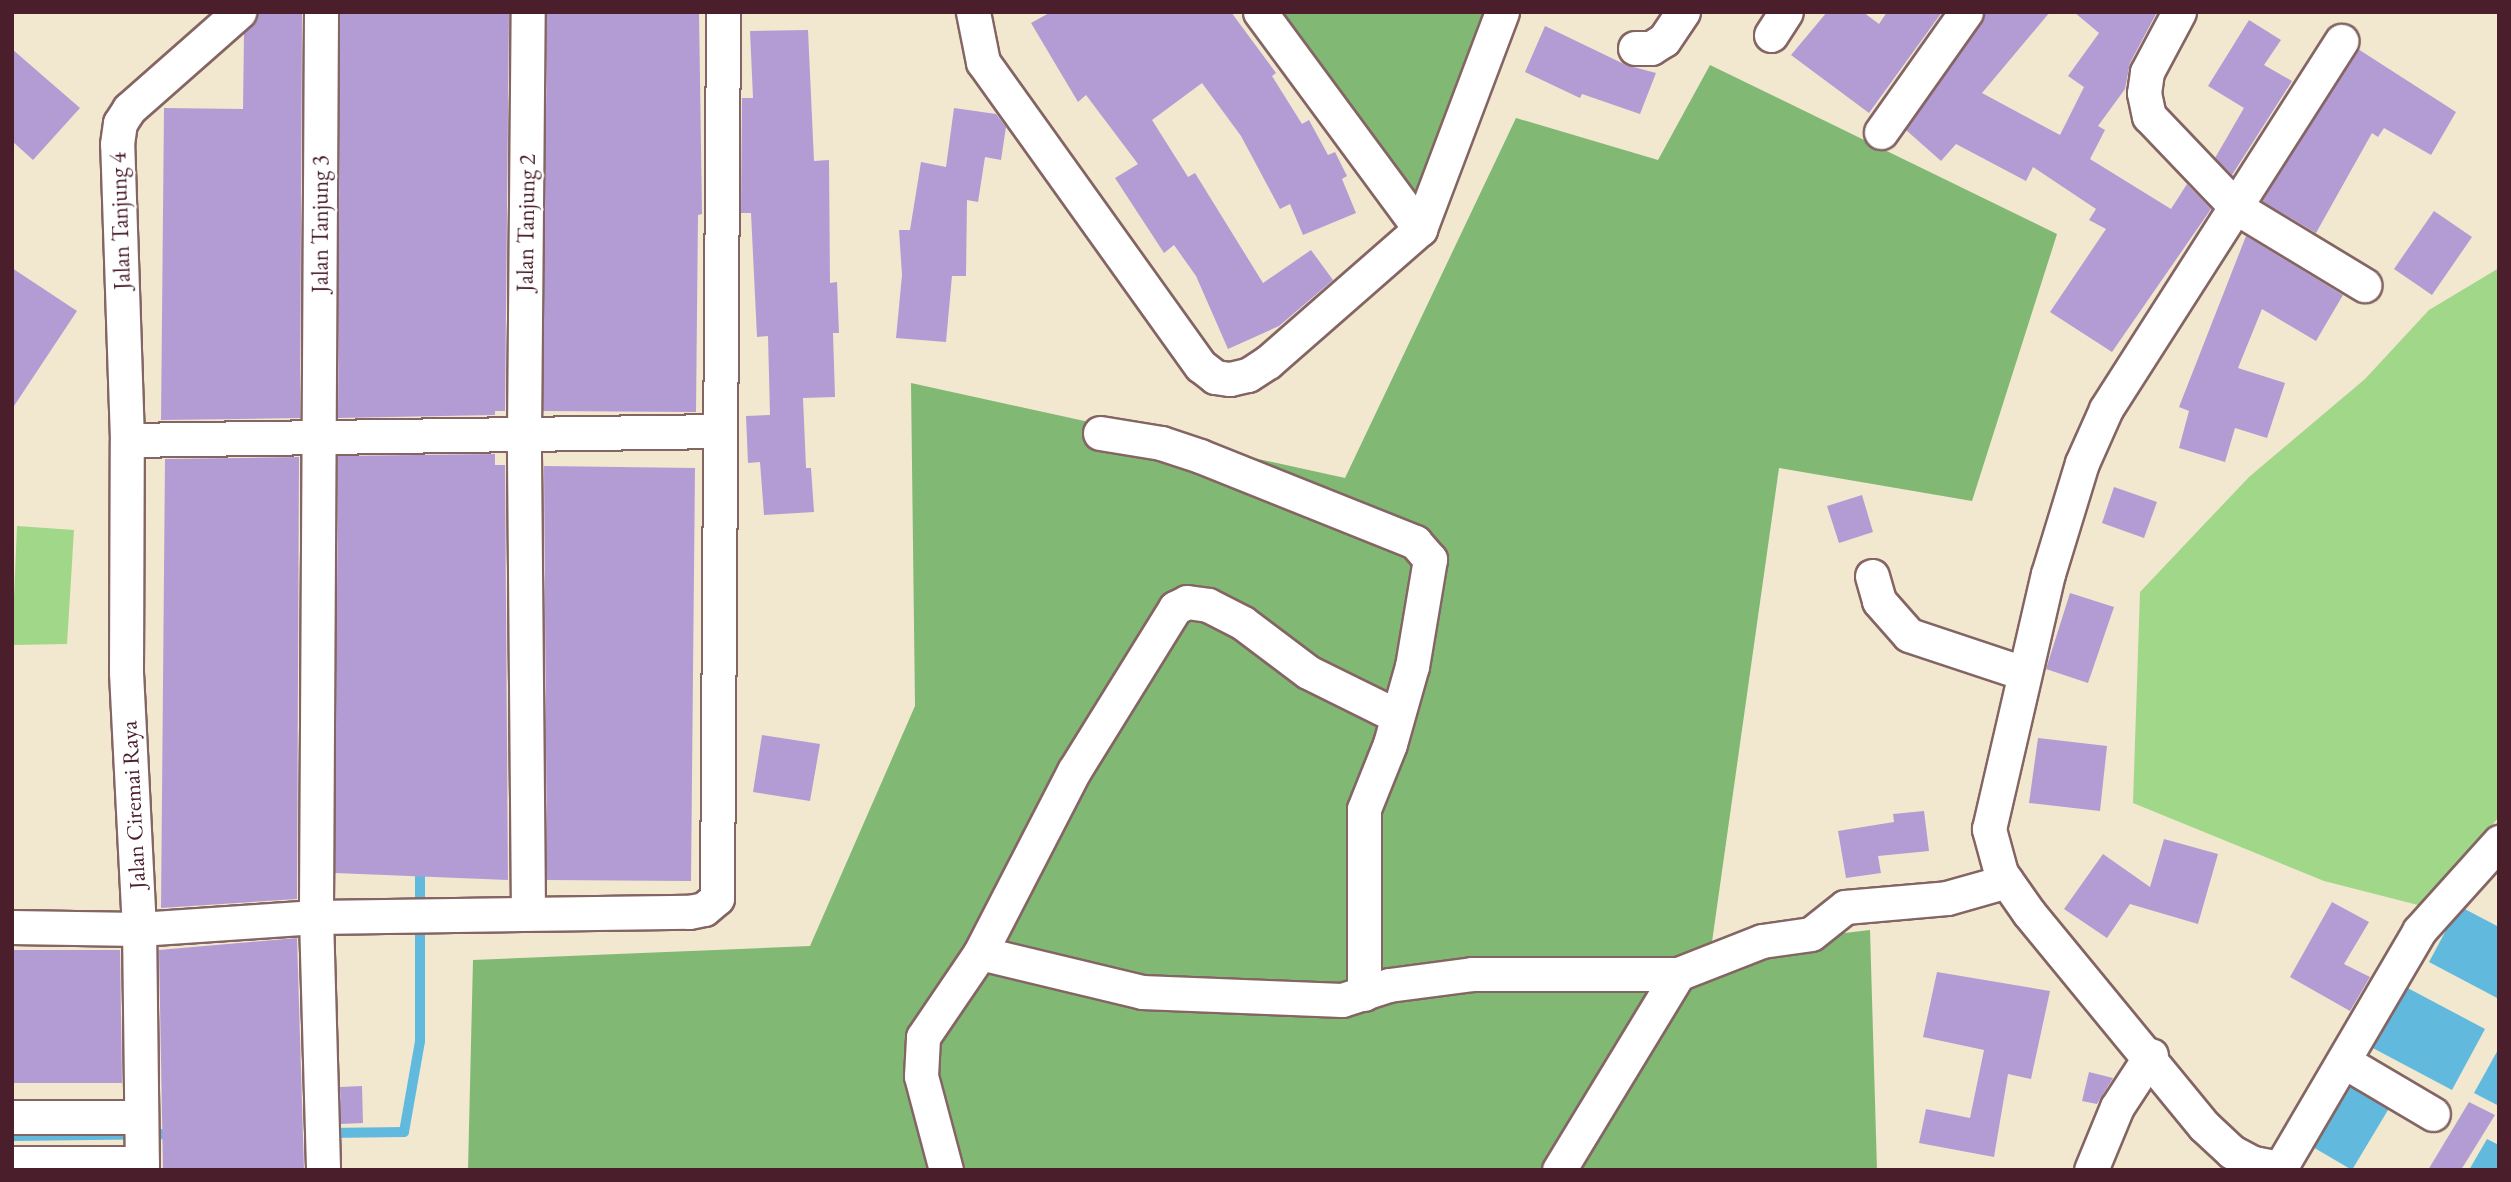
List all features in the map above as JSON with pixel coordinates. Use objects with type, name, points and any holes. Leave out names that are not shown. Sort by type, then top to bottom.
[{"type":"street","name":"Jalan Tanjung 4","points":[[127,440],[117,144],[120,123],[129,109],[239,12]]},
{"type":"street","name":"Jalan Tanjung 3","points":[[321,12],[316,917],[322,1147]]},
{"type":"street","name":"Jalan Tanjung 2","points":[[528,12],[524,434],[528,913]]},
{"type":"street","points":[[12,927],[139,929],[316,917],[689,912],[704,909],[717,898],[723,12]]},
{"type":"street","points":[[973,12],[983,62],[1201,366],[1215,377],[1248,375],[1268,362],[1420,229],[1502,12]]},
{"type":"street","points":[[1260,12],[1420,229]]},
{"type":"street","points":[[1635,48],[1651,48],[1664,40],[1683,12]]},
{"type":"street","points":[[1881,132],[1966,12]]},
{"type":"street","points":[[2179,12],[2147,72],[2145,104],[2149,116],[2237,208],[2364,285]]},
{"type":"street","points":[[2341,41],[2106,410],[2067,512],[2023,673],[1989,829],[1992,850],[2007,881],[2091,990],[2151,1055],[2204,1126],[2232,1152],[2253,1163],[2279,1169],[2345,1062],[2419,931],[2499,842]]},
{"type":"street","points":[[127,440],[719,431]]},
{"type":"street","points":[[1100,433],[1161,443],[1200,456],[1425,549],[1430,559],[1412,666],[1364,809],[1364,994]]},
{"type":"street","name":"Jalan Ciremai Raya","points":[[127,440],[126,672],[139,929],[141,1146]]},
{"type":"street","points":[[1872,576],[1879,601],[1909,635],[2023,673]]},
{"type":"street","points":[[946,1170],[921,1076],[923,1037],[980,953],[1074,771],[1175,608],[1187,602],[1208,605],[1243,623],[1308,672],[1396,716]]},
{"type":"street","points":[[980,953],[1142,992],[1317,1001],[1364,994],[1389,985],[1472,974],[1678,974],[1762,941],[1811,934],[1845,907],[1947,898],[2007,881]]},
{"type":"street","points":[[1559,1170],[1678,974]]},
{"type":"street","points":[[2091,1170],[2117,1107],[2151,1055]]},
{"type":"street","points":[[2345,1062],[2433,1114]]},
{"type":"street","points":[[12,1117],[141,1146]]},
{"type":"street","points":[[12,1163],[141,1146]]},
{"type":"green space","points":[[1260,12],[1502,12],[1420,229]]},
{"type":"green space","points":[[1710,65],[2057,234],[1972,501],[1779,468],[1711,949],[1870,930],[1877,1170],[468,1170],[473,960],[810,946],[915,706],[911,383],[1345,478],[1516,118],[1658,160]]},
{"type":"green space","points":[[2499,268],[2499,817],[2422,906],[2324,881],[2133,803],[2140,592],[2249,477],[2365,379],[2429,310]]},
{"type":"green space","points":[[17,526],[74,530],[67,644],[12,645]]},
{"type":"water","points":[[2459,906],[2499,927],[2499,999],[2429,962]]},
{"type":"water","points":[[2402,985],[2485,1029],[2452,1090],[2369,1046]]},
{"type":"water","points":[[2499,1048],[2499,1106],[2474,1093]]},
{"type":"water","points":[[2349,1073],[2394,1100],[2352,1170],[2306,1143]]},
{"type":"water","points":[[2487,1139],[2499,1145],[2499,1170],[2469,1170]]},
{"type":"building","points":[[340,12],[509,12],[505,411],[495,411],[495,415],[338,418]]},
{"type":"building","points":[[547,12],[699,12],[702,214],[698,215],[696,412],[543,411]]},
{"type":"building","points":[[1051,12],[1231,12],[1276,73],[1272,76],[1302,124],[1309,120],[1328,155],[1335,152],[1347,176],[1342,179],[1356,213],[1303,235],[1290,204],[1280,209],[1241,136],[1202,83],[1152,120],[1188,177],[1195,173],[1263,283],[1311,250],[1333,280],[1279,326],[1228,349],[1196,276],[1174,245],[1164,253],[1115,178],[1138,164],[1086,95],[1078,102],[1031,23]]},
{"type":"building","points":[[1827,12],[1863,12],[1879,24],[1887,12],[1942,12],[1869,113],[1791,55]]},
{"type":"building","points":[[1985,12],[2050,12],[1982,93],[2060,135],[2084,87],[2068,76],[2099,33],[2074,12],[2157,12],[2130,63],[2125,89],[2098,126],[2105,130],[2090,159],[2171,209],[2187,184],[2211,209],[2112,352],[2050,312],[2106,229],[2089,220],[2096,209],[2033,167],[2026,181],[1956,144],[1941,161],[1906,130]]},
{"type":"building","points":[[258,13],[302,14],[300,418],[161,420],[164,108],[243,109],[244,33]]},
{"type":"building","points":[[2249,20],[2281,40],[2264,65],[2292,81],[2232,175],[2215,158],[2244,108],[2208,86]]},
{"type":"building","points":[[1545,26],[1626,65],[1656,73],[1640,114],[1582,94],[1580,98],[1525,72]]},
{"type":"building","points":[[808,30],[814,161],[829,160],[830,283],[837,282],[839,333],[833,333],[835,397],[803,398],[806,468],[811,468],[814,512],[764,515],[760,462],[748,463],[746,416],[770,415],[768,336],[757,337],[751,213],[741,213],[742,98],[753,98],[750,31]]},
{"type":"building","points":[[12,49],[80,108],[33,160],[12,141]]},
{"type":"building","points":[[2358,49],[2456,112],[2431,155],[2384,128],[2378,137],[2372,133],[2316,233],[2262,201]]},
{"type":"building","points":[[954,108],[996,114],[1006,127],[1001,160],[985,157],[978,202],[967,200],[966,276],[952,276],[946,342],[896,338],[902,275],[899,230],[910,230],[921,162],[946,167]]},
{"type":"building","points":[[2434,211],[2472,237],[2432,295],[2394,269]]},
{"type":"building","points":[[2246,236],[2343,295],[2316,341],[2262,309],[2238,368],[2285,383],[2267,438],[2235,428],[2225,462],[2179,448],[2189,411],[2179,407]]},
{"type":"building","points":[[12,268],[77,311],[12,409]]},
{"type":"building","points":[[495,454],[495,465],[505,465],[508,880],[335,873],[338,456]]},
{"type":"building","points":[[299,457],[297,899],[161,908],[165,459]]},
{"type":"building","points":[[544,466],[695,468],[691,881],[547,880]]},
{"type":"building","points":[[2114,487],[2157,502],[2144,538],[2102,523]]},
{"type":"building","points":[[1862,495],[1873,532],[1839,543],[1827,506]]},
{"type":"building","points":[[2070,593],[2114,607],[2088,683],[2046,669]]},
{"type":"building","points":[[762,735],[820,744],[810,801],[753,792]]},
{"type":"building","points":[[2038,738],[2107,746],[2100,811],[2029,803]]},
{"type":"building","points":[[1924,811],[1929,851],[1878,856],[1881,873],[1846,878],[1838,831],[1894,822],[1893,814]]},
{"type":"building","points":[[2164,839],[2218,854],[2198,924],[2130,904],[2107,938],[2064,909],[2103,854],[2150,887]]},
{"type":"building","points":[[2332,902],[2369,922],[2344,964],[2370,977],[2350,1011],[2290,977]]},
{"type":"building","points":[[297,938],[304,1170],[163,1170],[159,950]]},
{"type":"building","points":[[12,950],[120,950],[122,1083],[12,1083]]},
{"type":"building","points":[[1937,972],[2050,991],[2031,1079],[2008,1074],[1994,1157],[1919,1143],[1926,1109],[1970,1118],[1984,1050],[1923,1037]]},
{"type":"building","points":[[2089,1072],[2113,1078],[2097,1104],[2082,1101]]},
{"type":"building","points":[[362,1086],[363,1123],[341,1124],[340,1087]]},
{"type":"building","points":[[2469,1102],[2495,1115],[2461,1170],[2428,1170]]},
{"type":"waterway","points":[[327,1133],[404,1132],[420,1041],[420,863]]},
{"type":"waterway","points":[[12,1136],[174,1134]]}]
